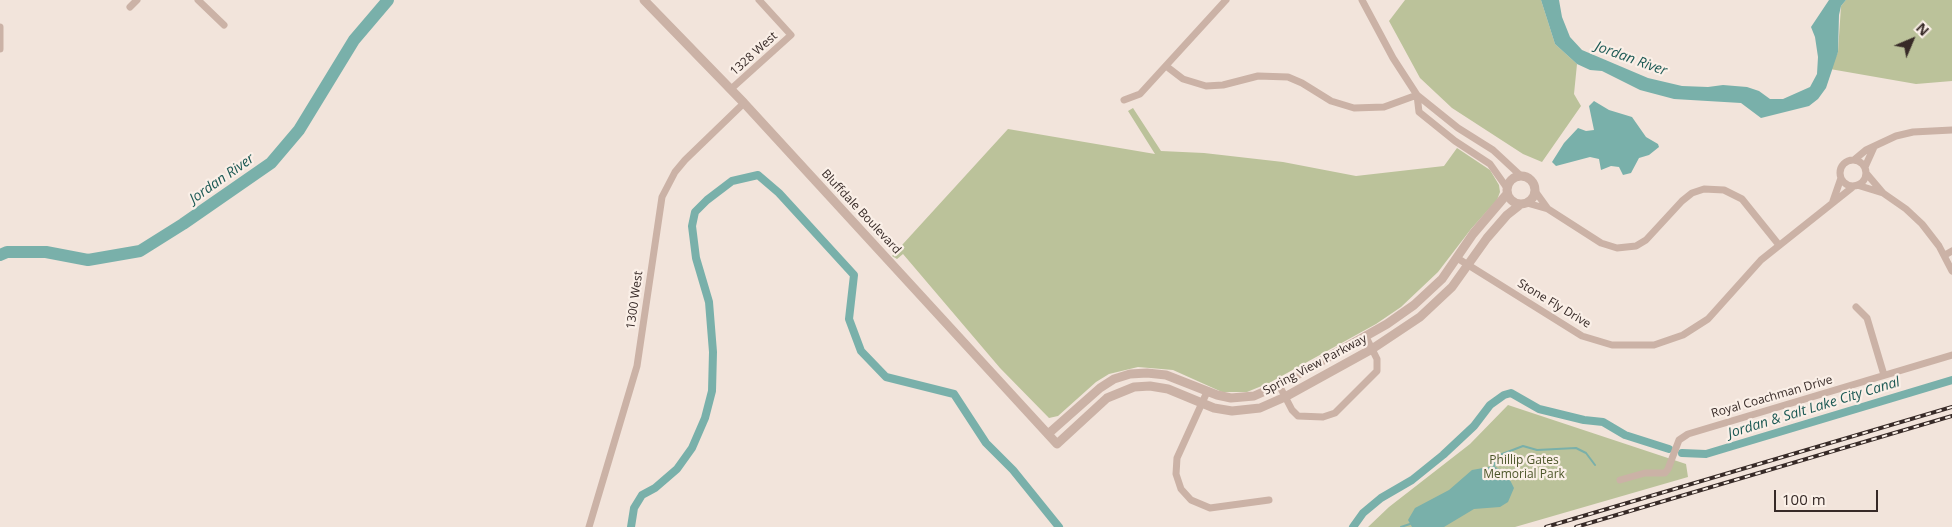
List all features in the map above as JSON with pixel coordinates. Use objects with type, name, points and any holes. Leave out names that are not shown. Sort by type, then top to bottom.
[{"type":"street","points":[[130,7],[137,0]]},
{"type":"street","points":[[198,0],[224,26]]},
{"type":"street","name":"Bluffdale Boulevard","points":[[644,0],[732,89],[1057,444]]},
{"type":"street","name":"1328 West","points":[[732,89],[791,35],[759,0]]},
{"type":"street","points":[[1124,100],[1140,94],[1226,0]]},
{"type":"street","points":[[1362,0],[1392,58],[1417,95],[1454,125],[1493,150],[1521,176],[1531,181],[1535,191],[1548,209]]},
{"type":"street","points":[[0,27],[0,49]]},
{"type":"street","points":[[1166,66],[1183,79],[1206,86],[1223,85],[1258,76],[1288,77],[1302,83],[1331,101],[1354,108],[1384,107],[1417,95]]},
{"type":"street","points":[[1417,95],[1419,112],[1445,134],[1490,164],[1512,201],[1548,209],[1601,243],[1623,248],[1636,246],[1650,237],[1686,197],[1698,190],[1718,189],[1730,192],[1742,199],[1779,245]]},
{"type":"street","name":"1300 West","points":[[589,527],[637,366],[662,197],[671,179],[685,160],[744,103]]},
{"type":"street","points":[[1883,193],[1846,184],[1841,178],[1840,170],[1843,164],[1854,160],[1866,150],[1905,133],[1952,130]]},
{"type":"street","points":[[1856,186],[1864,179],[1865,170],[1874,148]]},
{"type":"street","points":[[1854,160],[1865,170],[1883,193],[1922,224],[1945,255],[1952,270]]},
{"type":"street","points":[[1507,191],[1510,181],[1521,176]]},
{"type":"street","name":"Stone Fly Drive","points":[[1832,201],[1841,178]]},
{"type":"street","name":"Stone Fly Drive","points":[[1457,258],[1582,336],[1612,345],[1646,346],[1674,339],[1700,324],[1722,305],[1753,267],[1832,201],[1856,186]]},
{"type":"street","name":"Spring View Parkway","points":[[1048,434],[1092,393],[1122,376],[1138,373],[1156,373],[1177,378],[1207,392],[1224,397],[1247,398],[1279,386],[1366,337],[1402,314],[1426,295],[1442,279],[1473,234],[1507,191]]},
{"type":"street","points":[[1524,204],[1532,198],[1535,191]]},
{"type":"street","name":"Spring View Parkway","points":[[1057,444],[1101,402],[1126,389],[1142,386],[1159,387],[1202,404],[1223,410],[1241,411],[1260,408],[1285,397],[1372,349],[1401,331],[1428,310],[1452,286],[1494,230],[1524,204]]},
{"type":"street","points":[[1945,255],[1952,251]]},
{"type":"street","points":[[1856,308],[1867,318],[1884,375]]},
{"type":"street","points":[[1279,386],[1298,416],[1323,416],[1335,413],[1376,374],[1378,362],[1366,337]]},
{"type":"street","name":"Royal Coachman Drive","points":[[1620,480],[1645,473],[1665,473],[1668,470],[1679,440],[1688,434],[1952,355]]},
{"type":"street","points":[[1207,392],[1177,458],[1176,474],[1181,489],[1191,500],[1210,508],[1270,500]]},
{"type":"green space","points":[[1405,0],[1541,0],[1555,44],[1577,64],[1574,94],[1581,106],[1542,162],[1523,154],[1452,108],[1420,78],[1389,21]]},
{"type":"green space","points":[[1846,0],[1952,0],[1952,81],[1916,84],[1830,69],[1838,52],[1841,6]]},
{"type":"green space","points":[[1133,108],[1161,151],[1204,153],[1283,162],[1356,176],[1444,166],[1457,148],[1490,170],[1499,185],[1500,192],[1497,200],[1471,229],[1438,272],[1401,307],[1376,324],[1269,383],[1247,392],[1222,392],[1173,370],[1138,367],[1109,374],[1096,382],[1058,416],[1049,418],[1000,368],[903,254],[897,259],[892,256],[1008,129],[1155,154],[1128,111]]},
{"type":"green space","name":"Phillip Gates Memorial Park","points":[[1508,405],[1686,464],[1688,477],[1515,527],[1368,527],[1389,507],[1470,444]]},
{"type":"water","points":[[1541,0],[1559,0],[1562,17],[1570,37],[1582,50],[1648,78],[1682,86],[1708,87],[1723,85],[1747,87],[1759,91],[1770,99],[1783,99],[1810,87],[1817,74],[1818,57],[1815,37],[1811,27],[1829,0],[1846,0],[1841,6],[1839,15],[1838,52],[1826,88],[1818,99],[1809,106],[1761,118],[1741,103],[1674,99],[1640,90],[1602,71],[1590,70],[1577,64],[1555,44]]},
{"type":"water","points":[[1594,101],[1609,110],[1632,117],[1646,137],[1658,144],[1659,147],[1649,155],[1639,158],[1631,173],[1623,175],[1619,167],[1611,166],[1601,170],[1599,159],[1590,157],[1556,166],[1552,162],[1564,143],[1578,128],[1586,131],[1594,130],[1589,106]]},
{"type":"water","points":[[1494,466],[1507,474],[1514,488],[1508,502],[1500,507],[1474,509],[1444,527],[1412,527],[1408,520],[1415,508],[1449,490],[1472,470]]},
{"type":"waterway","name":"Jordan River","points":[[0,255],[7,252],[46,252],[88,260],[140,251],[183,224],[271,163],[299,130],[354,40],[388,0]]},
{"type":"waterway","name":"Jordan & Salt Lake City Canal","points":[[631,527],[634,508],[642,495],[655,488],[677,469],[692,448],[705,418],[712,391],[713,352],[709,302],[696,258],[692,226],[695,212],[732,181],[758,175],[779,193],[854,275],[849,319],[861,351],[886,377],[954,394],[986,443],[1013,470],[1059,527]]},
{"type":"waterway","name":"Jordan & Salt Lake City Canal","points":[[1682,453],[1706,454],[1952,380]]},
{"type":"waterway","name":"Jordan & Salt Lake City Canal","points":[[1353,527],[1363,513],[1381,498],[1412,480],[1443,455],[1474,426],[1490,405],[1504,395],[1511,393],[1539,409],[1584,420],[1603,422],[1625,435],[1669,449]]},
{"type":"waterway","points":[[1494,466],[1497,456],[1523,446],[1537,450],[1576,448],[1586,453],[1595,465]]},
{"type":"waterway","points":[[1401,527],[1410,524]]},
{"type":"railway","points":[[1546,527],[1952,407]]},
{"type":"railway","points":[[1576,527],[1952,416]]}]
